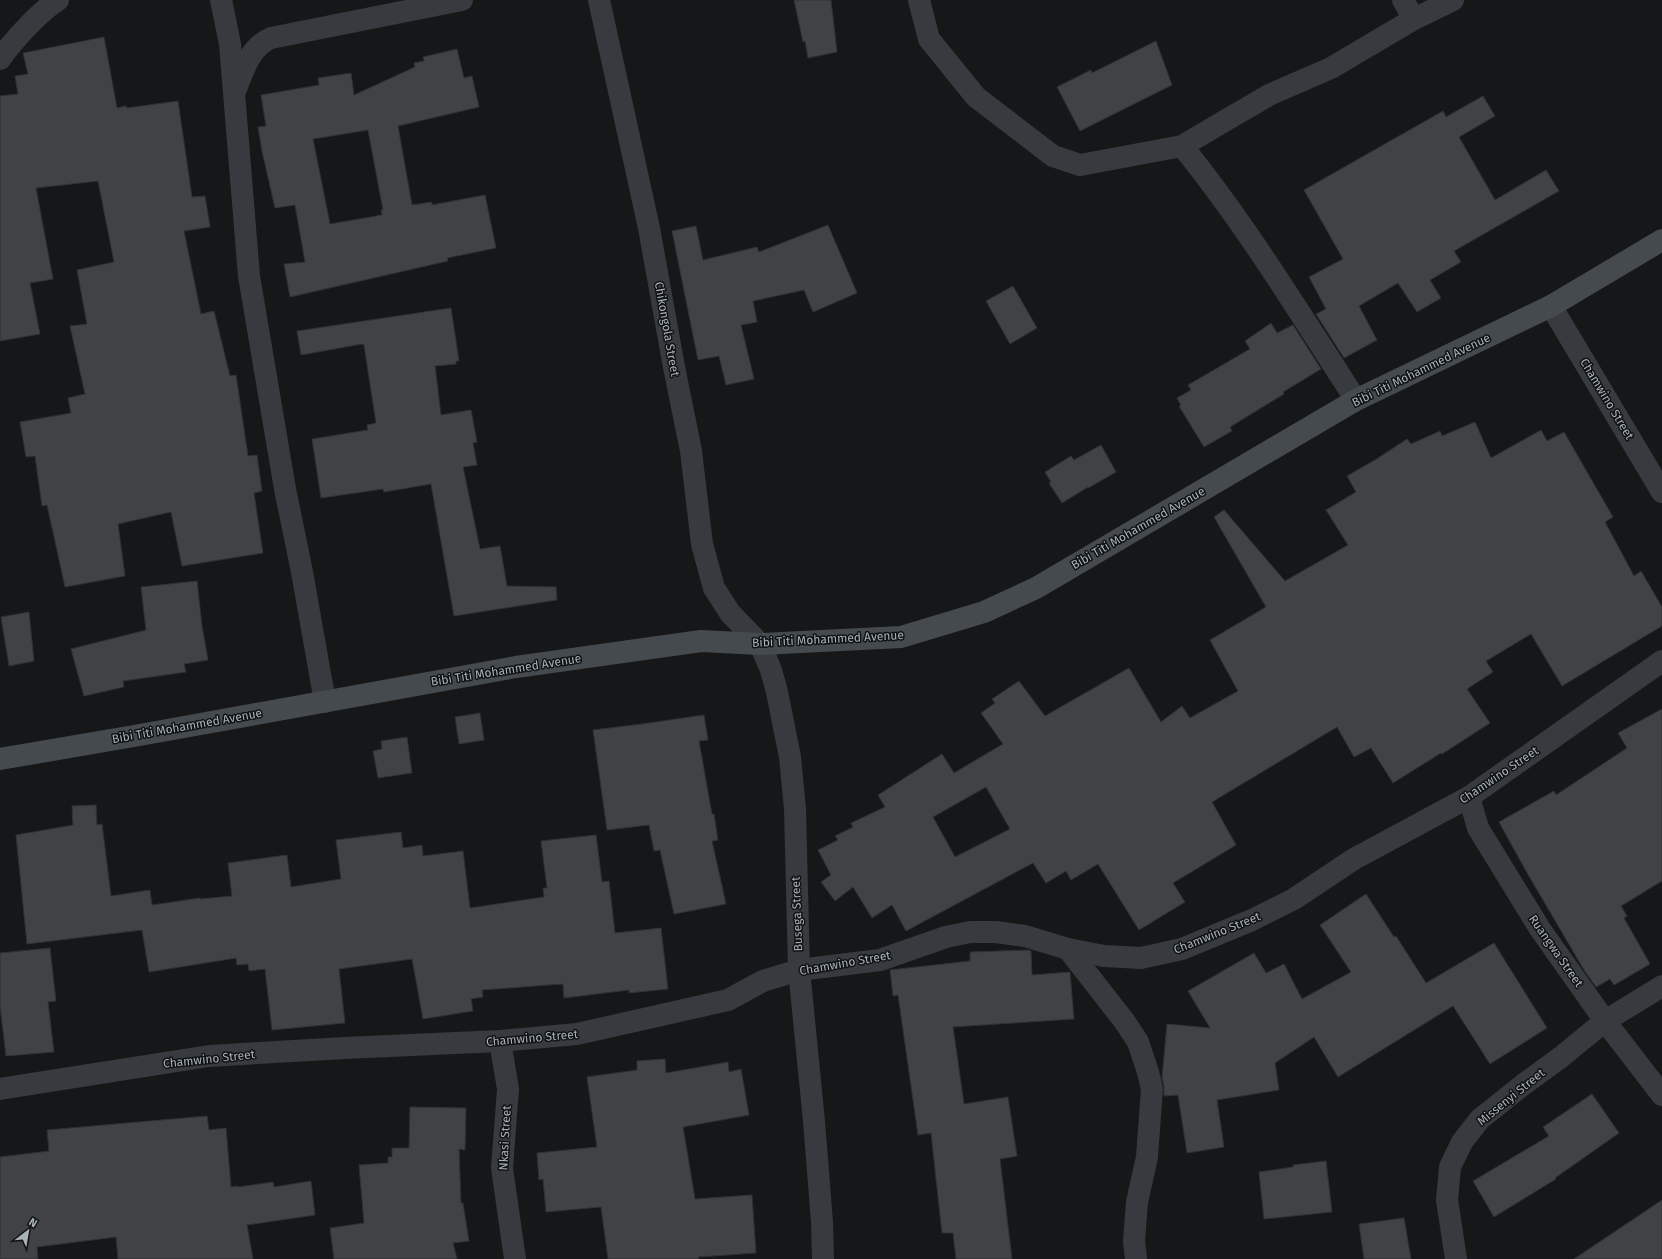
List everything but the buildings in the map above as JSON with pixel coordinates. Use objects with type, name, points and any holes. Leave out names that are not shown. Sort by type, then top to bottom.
[{"type":"street","points":[[0,59],[31,25],[58,0]]},
{"type":"street","points":[[221,0],[230,44],[249,276],[284,481],[325,702]]},
{"type":"street","points":[[234,94],[250,56],[258,47],[271,38],[462,0]]},
{"type":"street","name":"Chikongola Street","points":[[599,0],[649,228],[691,452],[702,544],[714,588],[730,613],[760,644]]},
{"type":"street","points":[[919,0],[929,39],[976,97],[1053,156],[1080,165],[1182,146],[1269,95],[1331,68],[1414,19],[1453,0]]},
{"type":"street","points":[[1403,0],[1414,19]]},
{"type":"street","points":[[1182,146],[1217,189],[1270,267],[1356,400]]},
{"type":"street","name":"Bibi Titi Mohammed Avenue","points":[[0,759],[516,667],[701,641],[760,644],[901,637],[984,612],[1036,588],[1356,400],[1551,306],[1662,240]]},
{"type":"street","name":"Chamwino Street","points":[[1551,306],[1662,492]]},
{"type":"street","name":"Busega Street","points":[[760,644],[771,670],[777,692],[790,757],[795,809],[799,970],[815,1129],[822,1222],[823,1259]]},
{"type":"street","name":"Chamwino Street","points":[[0,1089],[209,1056],[500,1041],[577,1034],[728,1000],[763,981],[799,970],[880,960],[946,937],[970,932],[996,932],[1025,936],[1068,949],[1104,956],[1141,958],[1182,949],[1252,920],[1294,899],[1354,859],[1469,797],[1662,661]]},
{"type":"street","name":"Ruangwa Street","points":[[1469,797],[1478,828],[1540,929],[1605,1021],[1662,1095]]},
{"type":"street","points":[[1068,949],[1125,1022],[1138,1042],[1152,1089],[1147,1157],[1137,1202],[1134,1240],[1136,1259]]},
{"type":"street","name":"Missenyi Street","points":[[1456,1259],[1447,1200],[1450,1167],[1462,1142],[1480,1119],[1605,1021],[1662,986]]},
{"type":"street","name":"Nkasi Street","points":[[500,1041],[508,1089],[502,1168],[515,1259]]}]
